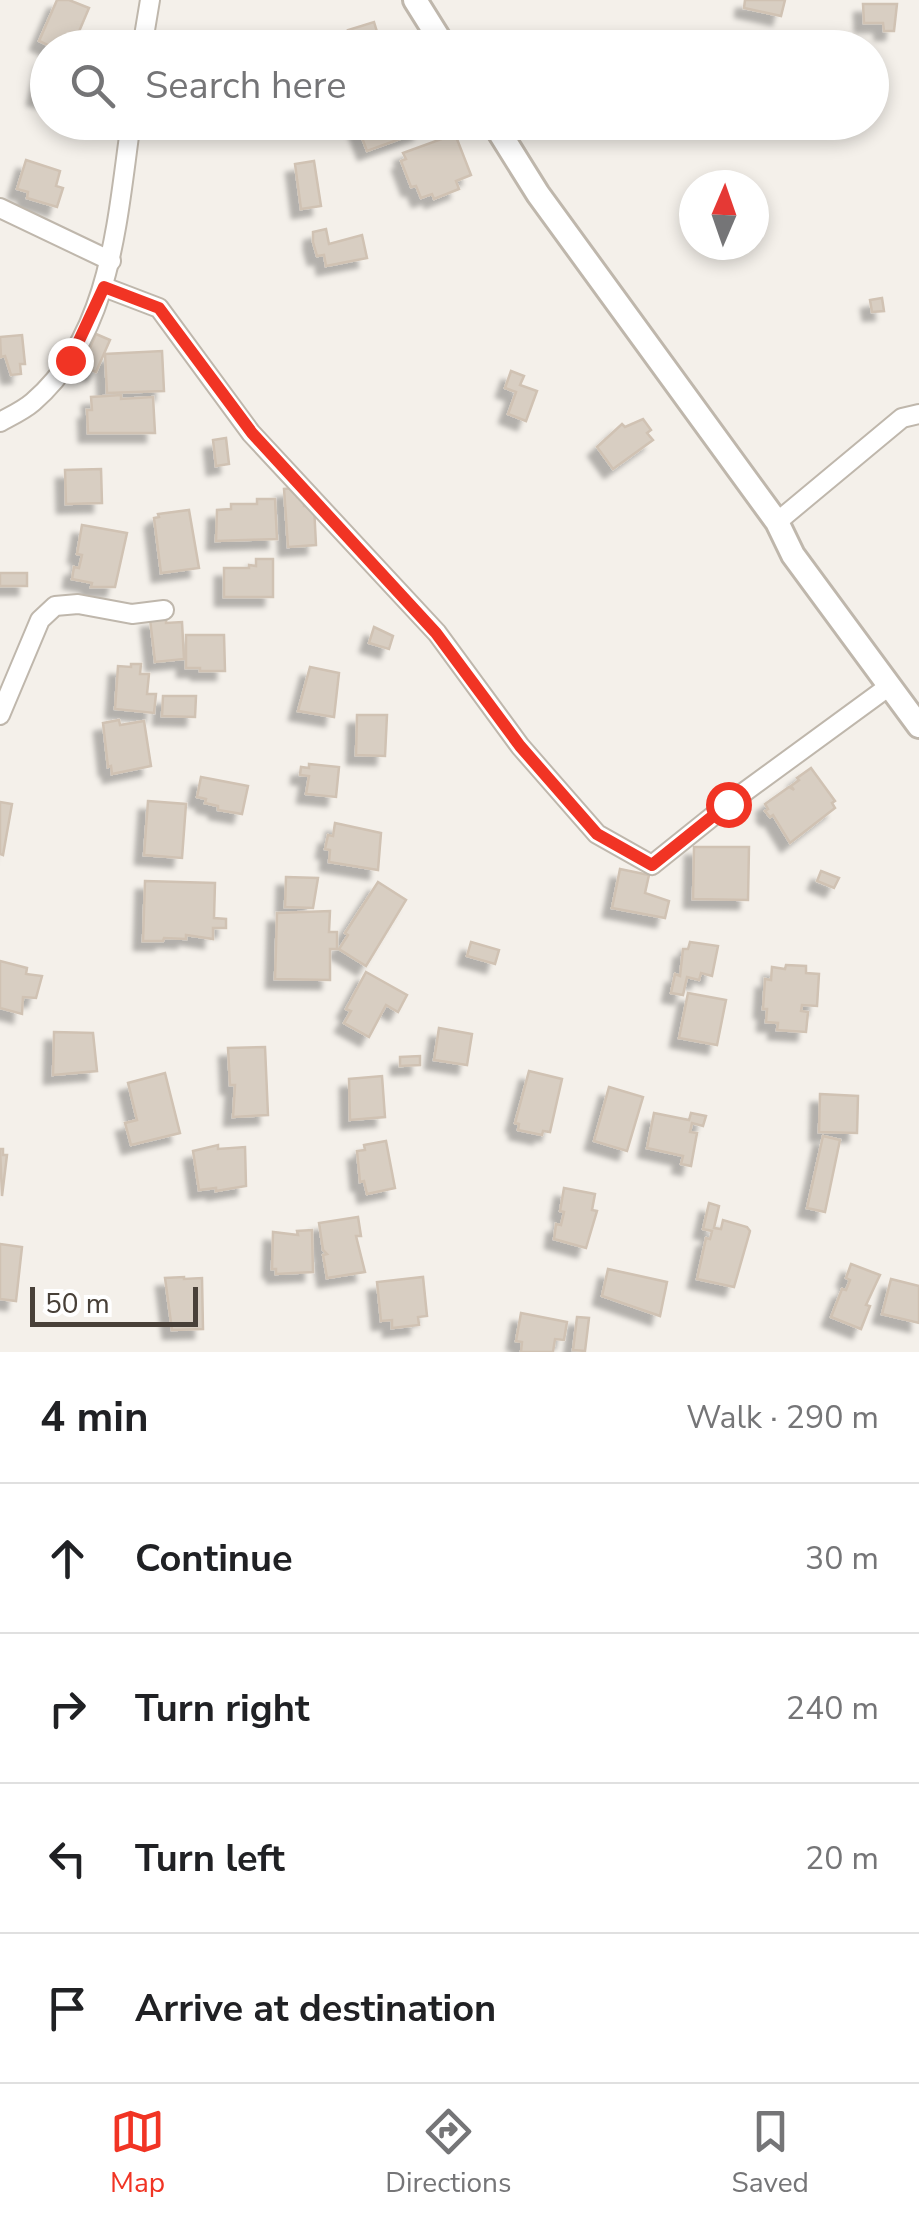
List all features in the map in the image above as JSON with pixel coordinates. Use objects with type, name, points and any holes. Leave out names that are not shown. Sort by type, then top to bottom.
[{"type":"street","points":[[145,30],[150,0]]},
{"type":"street","points":[[415,0],[434,30]]},
{"type":"street","points":[[0,422],[33,403],[70,360],[104,287],[128,140]]},
{"type":"street","points":[[504,140],[538,194],[777,522],[793,555],[919,726]]},
{"type":"street","points":[[0,208],[111,262]]},
{"type":"street","points":[[104,287],[159,308],[252,433],[436,633],[520,746],[584,820],[597,834],[652,865],[888,686]]},
{"type":"street","points":[[777,522],[902,418],[919,414]]},
{"type":"street","points":[[0,715],[40,620],[55,606],[78,604],[132,614],[164,610]]},
{"type":"building","points":[[57,0],[89,8],[80,30],[44,30]]},
{"type":"building","points":[[745,0],[785,0],[781,16],[744,8]]},
{"type":"building","points":[[863,4],[897,4],[894,31],[884,30],[883,23],[864,23]]},
{"type":"building","points":[[374,22],[376,30],[348,30]]},
{"type":"building","points":[[363,140],[397,140],[367,151]]},
{"type":"building","points":[[439,140],[457,140],[471,175],[456,181],[459,189],[434,199],[432,194],[421,198],[416,186],[411,187],[401,161],[406,159],[403,153]]},
{"type":"building","points":[[26,160],[60,171],[56,186],[63,188],[57,207],[27,198],[28,192],[17,189]]},
{"type":"building","points":[[314,161],[321,206],[301,209],[295,164]]},
{"type":"building","points":[[326,229],[329,244],[362,235],[367,258],[326,266],[324,255],[317,256],[313,232]]},
{"type":"building","points":[[882,298],[884,311],[872,312],[870,300]]},
{"type":"building","points":[[96,334],[110,340],[96,372],[82,366]]},
{"type":"building","points":[[22,335],[25,364],[20,364],[21,374],[11,375],[5,356],[1,357],[0,337]]},
{"type":"building","points":[[162,351],[164,391],[107,393],[105,354]]},
{"type":"building","points":[[511,371],[524,376],[520,385],[537,391],[526,421],[508,414],[516,392],[505,388]]},
{"type":"building","points":[[121,395],[121,399],[153,397],[155,433],[88,433],[91,397]]},
{"type":"building","points":[[643,419],[653,440],[613,469],[597,447],[622,424],[625,427]]},
{"type":"building","points":[[226,438],[229,464],[216,466],[213,440]]},
{"type":"building","points":[[101,469],[102,503],[66,504],[65,470]]},
{"type":"building","points":[[296,488],[297,497],[304,497],[304,506],[314,506],[316,545],[288,547],[284,489]]},
{"type":"building","points":[[257,499],[275,499],[277,539],[216,541],[217,510],[231,509],[231,504],[257,504]]},
{"type":"building","points":[[189,510],[199,568],[161,573],[154,518],[158,514]]},
{"type":"building","points":[[82,525],[127,533],[115,587],[91,587],[92,583],[72,579],[82,555],[77,554]]},
{"type":"building","points":[[256,559],[273,559],[273,597],[224,597],[224,568],[249,568],[256,566]]},
{"type":"building","points":[[0,573],[27,573],[27,586],[0,586]]},
{"type":"building","points":[[166,618],[166,623],[182,622],[184,659],[155,662],[150,619]]},
{"type":"building","points":[[374,627],[393,636],[389,649],[369,643]]},
{"type":"building","points":[[186,635],[224,635],[225,671],[186,668]]},
{"type":"building","points":[[141,664],[140,674],[149,674],[147,694],[156,694],[154,713],[115,709],[118,666]]},
{"type":"building","points":[[310,667],[339,673],[334,717],[298,711]]},
{"type":"building","points":[[163,696],[196,696],[195,717],[162,716]]},
{"type":"building","points":[[357,715],[387,715],[385,756],[356,755]]},
{"type":"building","points":[[119,720],[120,725],[144,721],[151,766],[112,774],[103,723]]},
{"type":"building","points":[[309,764],[339,767],[336,797],[306,794],[309,776],[300,775],[301,767],[309,768]]},
{"type":"building","points":[[811,768],[835,801],[835,808],[790,843],[773,815],[770,817],[765,811],[765,804],[789,787],[794,790],[791,786],[797,778]]},
{"type":"building","points":[[201,777],[248,786],[242,814],[218,810],[218,806],[197,797]]},
{"type":"building","points":[[148,801],[186,804],[182,858],[144,855]]},
{"type":"building","points":[[0,802],[12,804],[3,855],[0,854]]},
{"type":"building","points":[[335,823],[381,833],[378,870],[329,862],[330,850],[325,849]]},
{"type":"building","points":[[694,847],[749,847],[748,900],[693,899]]},
{"type":"building","points":[[620,869],[649,875],[645,893],[669,901],[665,918],[612,908]]},
{"type":"building","points":[[821,871],[839,878],[834,888],[817,881]]},
{"type":"building","points":[[286,877],[318,878],[313,908],[285,907]]},
{"type":"building","points":[[145,881],[215,883],[214,918],[226,919],[226,928],[213,928],[213,939],[186,935],[186,939],[143,941]]},
{"type":"building","points":[[378,882],[406,900],[366,966],[339,949]]},
{"type":"building","points":[[330,911],[329,932],[337,932],[337,949],[330,949],[330,980],[275,979],[277,913]]},
{"type":"building","points":[[471,942],[499,950],[495,964],[467,956]]},
{"type":"building","points":[[690,942],[718,946],[712,976],[701,973],[699,980],[687,977],[683,995],[671,993],[675,974],[680,976],[683,949],[688,949]]},
{"type":"building","points":[[0,961],[27,968],[26,974],[42,976],[36,998],[23,997],[22,1014],[0,1008]]},
{"type":"building","points":[[786,965],[806,966],[806,973],[819,974],[817,1006],[802,1005],[801,1011],[808,1012],[806,1032],[777,1030],[778,1023],[766,1022],[765,979],[771,980],[772,967],[785,969]]},
{"type":"building","points":[[366,972],[407,995],[398,1012],[386,1005],[369,1037],[344,1023],[351,1011],[346,1009]]},
{"type":"building","points":[[688,993],[726,1000],[717,1045],[679,1038]]},
{"type":"building","points":[[439,1028],[472,1034],[467,1065],[434,1060]]},
{"type":"building","points":[[54,1032],[93,1033],[97,1071],[53,1075]]},
{"type":"building","points":[[265,1047],[268,1115],[233,1117],[235,1085],[230,1085],[228,1048]]},
{"type":"building","points":[[420,1056],[420,1065],[400,1066],[400,1057]]},
{"type":"building","points":[[529,1071],[562,1079],[550,1132],[543,1131],[542,1135],[518,1130],[519,1124],[515,1123]]},
{"type":"building","points":[[165,1073],[180,1133],[131,1145],[125,1123],[137,1120],[128,1083]]},
{"type":"building","points":[[382,1076],[385,1117],[350,1120],[349,1079]]},
{"type":"building","points":[[609,1087],[643,1097],[627,1151],[594,1141]]},
{"type":"building","points":[[820,1094],[858,1096],[857,1133],[819,1132]]},
{"type":"building","points":[[654,1113],[689,1120],[691,1113],[706,1116],[703,1126],[692,1123],[690,1132],[697,1133],[691,1166],[681,1164],[683,1156],[647,1148]]},
{"type":"building","points":[[823,1136],[840,1140],[825,1212],[807,1208]]},
{"type":"building","points":[[386,1141],[395,1188],[367,1194],[364,1181],[360,1182],[357,1151],[365,1150],[364,1145]]},
{"type":"building","points":[[218,1145],[218,1149],[245,1147],[246,1186],[199,1190],[193,1151]]},
{"type":"building","points":[[0,1149],[7,1155],[2,1196]]},
{"type":"building","points":[[564,1188],[595,1194],[592,1210],[597,1211],[586,1248],[554,1239],[556,1224],[561,1225],[564,1212],[560,1211]]},
{"type":"building","points":[[709,1203],[719,1206],[714,1228],[721,1229],[723,1220],[750,1231],[734,1287],[697,1279],[706,1238],[710,1239],[712,1231],[703,1229]]},
{"type":"building","points":[[358,1217],[361,1236],[356,1236],[365,1272],[327,1278],[323,1255],[327,1254],[319,1223]]},
{"type":"building","points":[[312,1230],[313,1272],[276,1274],[276,1269],[272,1269],[273,1232],[298,1235],[297,1231]]},
{"type":"building","points":[[0,1244],[22,1247],[16,1301],[0,1299]]},
{"type":"building","points":[[851,1264],[880,1275],[866,1305],[870,1306],[861,1329],[831,1317],[842,1289],[846,1290],[850,1280],[846,1278]]},
{"type":"building","points":[[608,1269],[667,1282],[660,1316],[602,1296]]},
{"type":"building","points":[[423,1277],[427,1316],[418,1317],[419,1325],[392,1328],[392,1320],[381,1321],[377,1282]]},
{"type":"building","points":[[165,1278],[202,1278],[203,1329],[172,1330]]},
{"type":"building","points":[[891,1279],[919,1286],[919,1323],[882,1314]]},
{"type":"building","points":[[521,1313],[567,1322],[564,1340],[555,1339],[553,1352],[521,1352],[522,1342],[516,1341]]},
{"type":"building","points":[[577,1317],[589,1318],[585,1351],[573,1350]]},
{"type":"route","points":[[70,360],[104,287],[159,308],[252,433],[436,633],[520,746],[597,834],[652,865],[728,804]]}]
